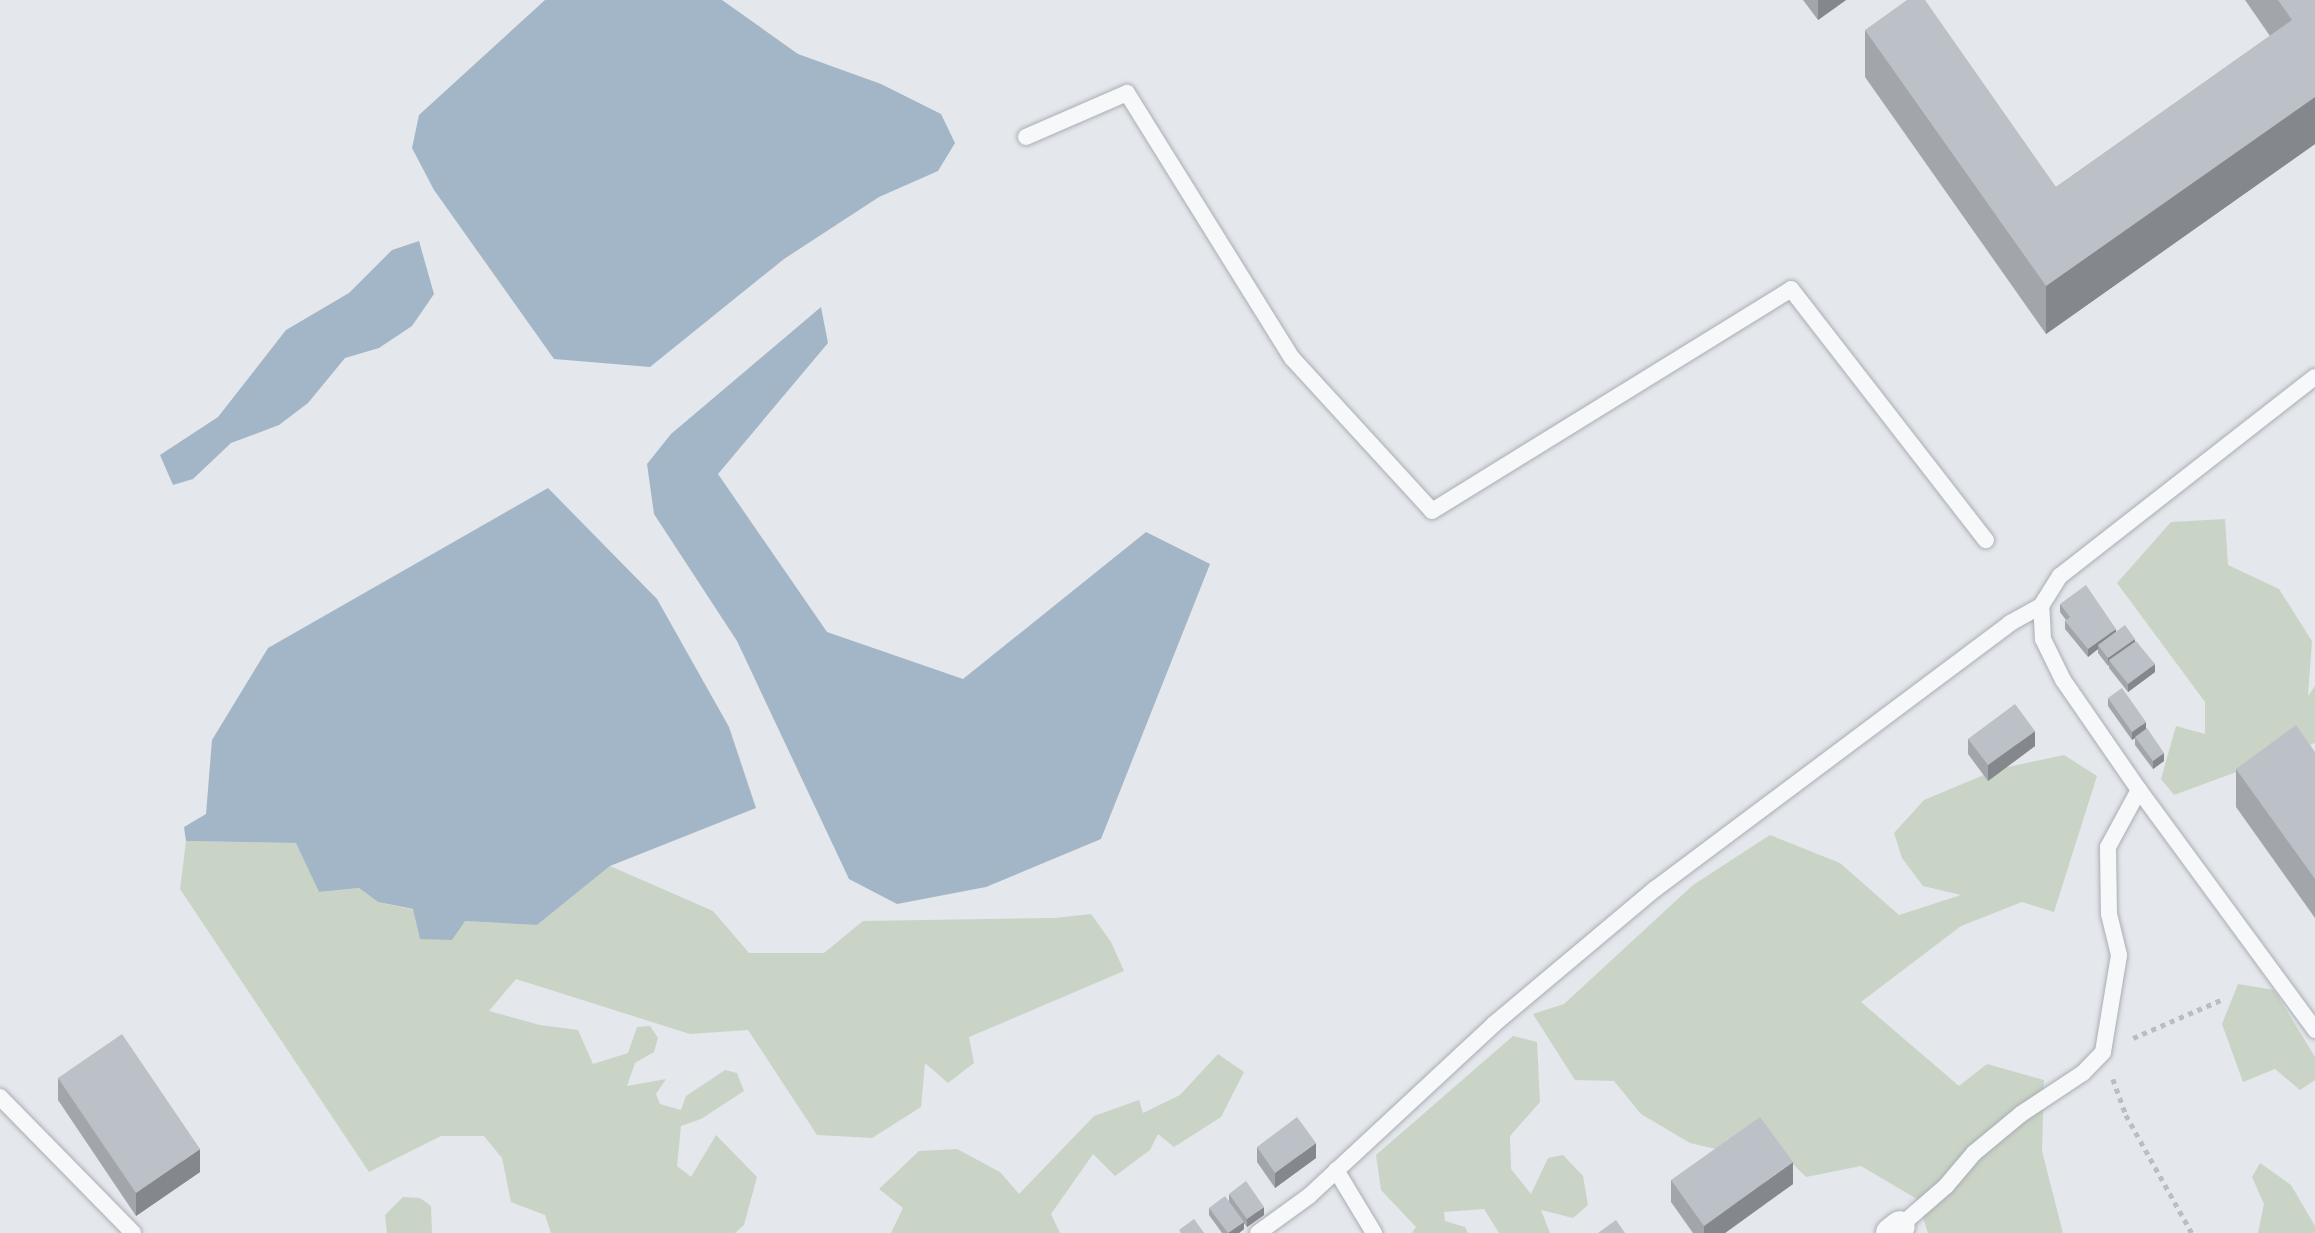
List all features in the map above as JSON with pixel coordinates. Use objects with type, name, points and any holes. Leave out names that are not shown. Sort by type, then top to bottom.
[{"type":"lane","points":[[1026,137],[1127,93],[1292,358],[1432,511],[1791,289],[1986,540]]},
{"type":"lane","points":[[1258,1233],[1309,1196],[1494,1024],[1655,889],[2010,623],[2041,606],[2060,576],[2315,377]]},
{"type":"lane","points":[[2041,606],[2043,639],[2063,680],[2139,790],[2315,1030]]},
{"type":"lane","points":[[1895,1229],[1946,1186],[1974,1153],[2021,1114],[2083,1073],[2103,1052],[2119,955],[2109,914],[2108,847],[2139,790]]},
{"type":"lane","points":[[0,1097],[133,1233]]},
{"type":"lane","points":[[1336,1170],[1374,1233]]},
{"type":"path","points":[[2192,1233],[2126,1115],[2103,1052],[2221,1000]]},
{"type":"green space","points":[[2225,519],[2228,565],[2279,589],[2312,641],[2308,696],[2315,686],[2315,743],[2174,795],[2161,779],[2176,726],[2205,734],[2205,702],[2117,583],[2171,522]]},
{"type":"green space","points":[[2064,755],[2097,776],[2054,912],[2022,902],[1961,926],[1861,1002],[1959,1086],[1987,1064],[2044,1080],[2042,1151],[2063,1233],[1928,1233],[1917,1199],[1861,1166],[1806,1177],[1762,1133],[1720,1150],[1690,1143],[1641,1114],[1614,1081],[1575,1080],[1533,1014],[1564,1004],[1693,885],[1770,835],[1840,863],[1899,915],[1961,895],[1923,886],[1902,858],[1894,833],[1924,800],[1998,769]]},
{"type":"green space","points":[[186,841],[297,843],[319,892],[359,888],[378,902],[465,921],[537,925],[610,866],[713,911],[749,953],[824,953],[863,921],[1055,918],[1091,914],[1111,942],[1124,971],[969,1037],[974,1063],[948,1083],[925,1063],[921,1107],[872,1138],[817,1135],[748,1030],[690,1034],[516,979],[489,1011],[540,1025],[578,1030],[593,1064],[628,1053],[637,1027],[650,1026],[658,1038],[654,1052],[635,1063],[627,1086],[666,1079],[656,1094],[660,1104],[681,1110],[686,1096],[725,1070],[737,1073],[744,1091],[701,1119],[681,1126],[677,1166],[691,1177],[716,1135],[757,1177],[744,1225],[735,1233],[551,1233],[545,1215],[511,1202],[502,1158],[484,1136],[441,1136],[369,1172],[180,889]]},
{"type":"green space","points":[[2238,984],[2274,990],[2315,1057],[2315,1080],[2300,1090],[2275,1069],[2243,1082],[2222,1024]]},
{"type":"green space","points":[[1513,1036],[1537,1042],[1540,1102],[1510,1136],[1511,1169],[1531,1194],[1548,1158],[1563,1155],[1583,1176],[1588,1205],[1573,1218],[1541,1210],[1550,1233],[1499,1233],[1484,1209],[1444,1212],[1445,1221],[1465,1227],[1468,1233],[1412,1233],[1416,1227],[1381,1190],[1376,1155]]},
{"type":"green space","points":[[1218,1054],[1244,1072],[1221,1117],[1174,1147],[1158,1134],[1150,1150],[1115,1176],[1093,1154],[1051,1214],[1060,1233],[891,1233],[903,1208],[879,1189],[919,1151],[957,1149],[1000,1172],[1019,1194],[1094,1116],[1139,1100],[1143,1113],[1180,1095]]},
{"type":"green space","points":[[2260,1163],[2291,1185],[2315,1226],[2315,1233],[2258,1233],[2264,1204],[2252,1177]]},
{"type":"green space","points":[[403,1197],[420,1198],[431,1206],[432,1233],[387,1233],[385,1215]]},
{"type":"water","points":[[545,0],[722,0],[798,54],[881,84],[941,114],[955,143],[938,171],[879,197],[784,259],[650,367],[554,359],[434,190],[412,148],[419,115]]},
{"type":"water","points":[[419,241],[434,294],[412,326],[379,348],[345,358],[308,403],[279,425],[231,443],[193,479],[173,485],[160,455],[218,417],[286,330],[349,293],[392,250]]},
{"type":"water","points":[[821,307],[828,343],[718,474],[827,632],[963,679],[1146,532],[1210,564],[1101,839],[986,887],[897,904],[849,879],[737,641],[654,514],[647,464],[671,434]]},
{"type":"water","points":[[548,488],[657,599],[729,727],[756,808],[610,866],[537,925],[465,921],[452,940],[420,939],[413,909],[378,902],[359,888],[319,892],[296,843],[186,841],[184,827],[206,814],[212,740],[268,648]]},
{"type":"building","points":[[1907,0],[1925,0],[2056,187],[2292,20],[2278,0],[2315,0],[2315,97],[2046,286],[1865,30]]},
{"type":"building","points":[[2086,585],[2116,629],[2088,649],[2065,621],[2070,617],[2060,604]]},
{"type":"building","points":[[2125,625],[2135,639],[2108,658],[2098,645]]},
{"type":"building","points":[[2136,641],[2155,664],[2128,684],[2109,660]]},
{"type":"building","points":[[2122,688],[2146,722],[2132,732],[2108,698]]},
{"type":"building","points":[[2015,704],[2035,731],[1988,765],[1968,739]]},
{"type":"building","points":[[2296,725],[2315,752],[2315,879],[2236,769]]},
{"type":"building","points":[[2147,728],[2164,753],[2153,761],[2135,737]]},
{"type":"building","points":[[122,1034],[200,1149],[136,1193],[58,1078]]},
{"type":"building","points":[[1297,1117],[1316,1143],[1275,1173],[1257,1147]]},
{"type":"building","points":[[1760,1117],[1793,1162],[1704,1226],[1671,1180]]},
{"type":"building","points":[[1246,1181],[1264,1207],[1247,1219],[1229,1194]]},
{"type":"building","points":[[1225,1196],[1244,1222],[1228,1233],[1209,1208]]},
{"type":"building","points":[[1194,1219],[1204,1233],[1181,1233],[1179,1230]]},
{"type":"building","points":[[1616,1220],[1625,1233],[1598,1233]]}]
